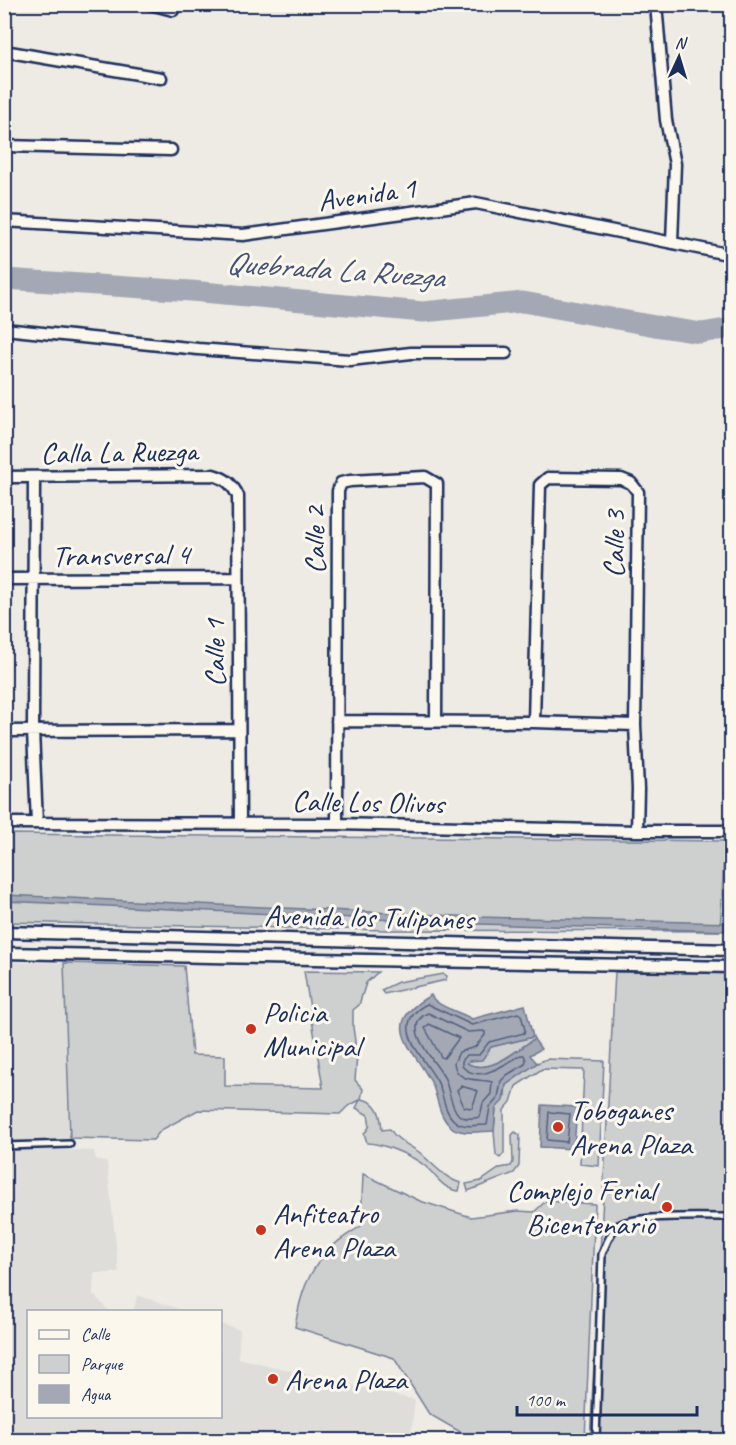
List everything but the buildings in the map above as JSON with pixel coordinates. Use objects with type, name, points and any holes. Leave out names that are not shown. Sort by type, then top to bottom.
[{"type":"street","points":[[150,4],[173,10]]},
{"type":"street","points":[[656,4],[666,120],[675,164],[672,242]]},
{"type":"street","points":[[4,51],[161,78]]},
{"type":"street","points":[[4,146],[171,150]]},
{"type":"street","name":"Avenida 1","points":[[4,221],[243,235],[476,203],[732,255]]},
{"type":"street","points":[[4,329],[198,349],[350,360],[411,353],[506,353]]},
{"type":"street","name":"Calla La Ruezga","points":[[4,477],[213,475],[224,478],[232,484]]},
{"type":"street","points":[[34,477],[33,731],[37,824]]},
{"type":"street","name":"Calle 2","points":[[337,824],[338,490],[341,483],[425,477],[437,484],[436,721]]},
{"type":"street","name":"Calle 3","points":[[534,722],[540,485],[548,478],[621,479],[631,483],[638,492],[635,725],[637,831]]},
{"type":"street","name":"Calle 1","points":[[232,484],[238,496],[240,824]]},
{"type":"street","name":"Transversal 4","points":[[4,579],[238,578]]},
{"type":"street","points":[[337,721],[635,725]]},
{"type":"street","points":[[4,731],[238,730]]},
{"type":"street","name":"Calle Los Olivos","points":[[4,824],[337,824],[732,831]]},
{"type":"street","name":"Avenida los Tulipanes","points":[[4,932],[732,950]]},
{"type":"street","points":[[273,959],[274,939]]},
{"type":"street","name":"Avenida los Tulipanes","points":[[4,953],[732,967]]},
{"type":"lane","points":[[4,1146],[70,1144]]},
{"type":"lane","points":[[596,1440],[602,1254],[612,1233],[618,1224],[638,1219],[732,1216]]},
{"type":"shaded area","points":[[5,962],[64,963],[69,1150],[94,1151],[96,1159],[107,1163],[119,1273],[94,1273],[93,1294],[108,1310],[27,1310],[27,1418],[222,1418],[222,1324],[240,1330],[238,1358],[415,1400],[411,1434],[438,1440],[5,1440]]},
{"type":"shaded area","points":[[137,1295],[182,1310],[134,1310]]},
{"type":"green space","points":[[5,834],[725,841],[720,931],[386,930],[5,922]]},
{"type":"green space","points":[[64,963],[184,966],[192,1055],[225,1056],[225,1086],[323,1088],[304,971],[378,972],[366,983],[359,1005],[353,1010],[357,1056],[355,1080],[363,1089],[361,1099],[367,1100],[378,1110],[382,1130],[390,1129],[399,1139],[419,1152],[444,1174],[461,1183],[459,1191],[448,1188],[413,1158],[389,1148],[367,1143],[364,1133],[369,1127],[369,1120],[368,1115],[356,1108],[360,1100],[348,1106],[340,1114],[198,1110],[161,1130],[153,1140],[70,1138]]},
{"type":"green space","name":"Complejo Ferial Bicentenario","points":[[615,972],[731,973],[731,1440],[590,1440]]},
{"type":"green space","points":[[444,974],[447,976],[446,980],[384,994],[381,990],[398,982]]},
{"type":"green space","points":[[533,1037],[534,1039],[519,1050],[493,1064],[476,1067],[467,1064],[468,1061],[482,1057],[491,1047]]},
{"type":"green space","points":[[547,1059],[604,1061],[599,1166],[580,1164],[584,1070],[542,1069],[516,1086],[511,1102],[504,1110],[504,1153],[500,1158],[496,1155],[494,1131],[496,1108],[505,1096],[506,1085],[537,1063]]},
{"type":"green space","points":[[515,1132],[520,1135],[519,1166],[514,1173],[468,1191],[466,1184],[481,1181],[500,1168],[511,1166],[513,1162],[512,1135]]},
{"type":"green space","points":[[363,1174],[420,1201],[471,1217],[518,1211],[534,1212],[546,1201],[595,1204],[585,1440],[469,1440],[469,1437],[429,1414],[394,1358],[295,1327],[302,1294],[310,1275],[334,1245],[361,1226]]},
{"type":"water","points":[[5,895],[478,917],[731,923],[731,931],[478,924],[5,901]]},
{"type":"water","points":[[431,995],[443,1006],[472,1019],[525,1005],[533,1037],[491,1047],[482,1060],[467,1063],[475,1066],[493,1064],[534,1039],[541,1049],[530,1055],[537,1063],[506,1085],[503,1101],[496,1108],[494,1131],[465,1132],[450,1126],[441,1111],[432,1084],[409,1047],[403,1026],[406,1016],[415,1006]]},
{"type":"water","name":"Toboganes Arena Plaza","points":[[542,1105],[577,1107],[574,1149],[540,1147]]},
{"type":"waterway","name":"Quebrada La Ruezga","points":[[4,279],[191,291],[423,312],[523,302],[701,333],[732,328]]},
{"type":"place","name":"Policia Municipal","points":[[251,1029]]},
{"type":"place","name":"Toboganes Arena Plaza","points":[[558,1127]]},
{"type":"place","name":"Complejo Ferial Bicentenario","points":[[667,1207]]},
{"type":"place","name":"Anfiteatro Arena Plaza","points":[[261,1230]]},
{"type":"place","name":"Arena Plaza","points":[[273,1379]]}]
